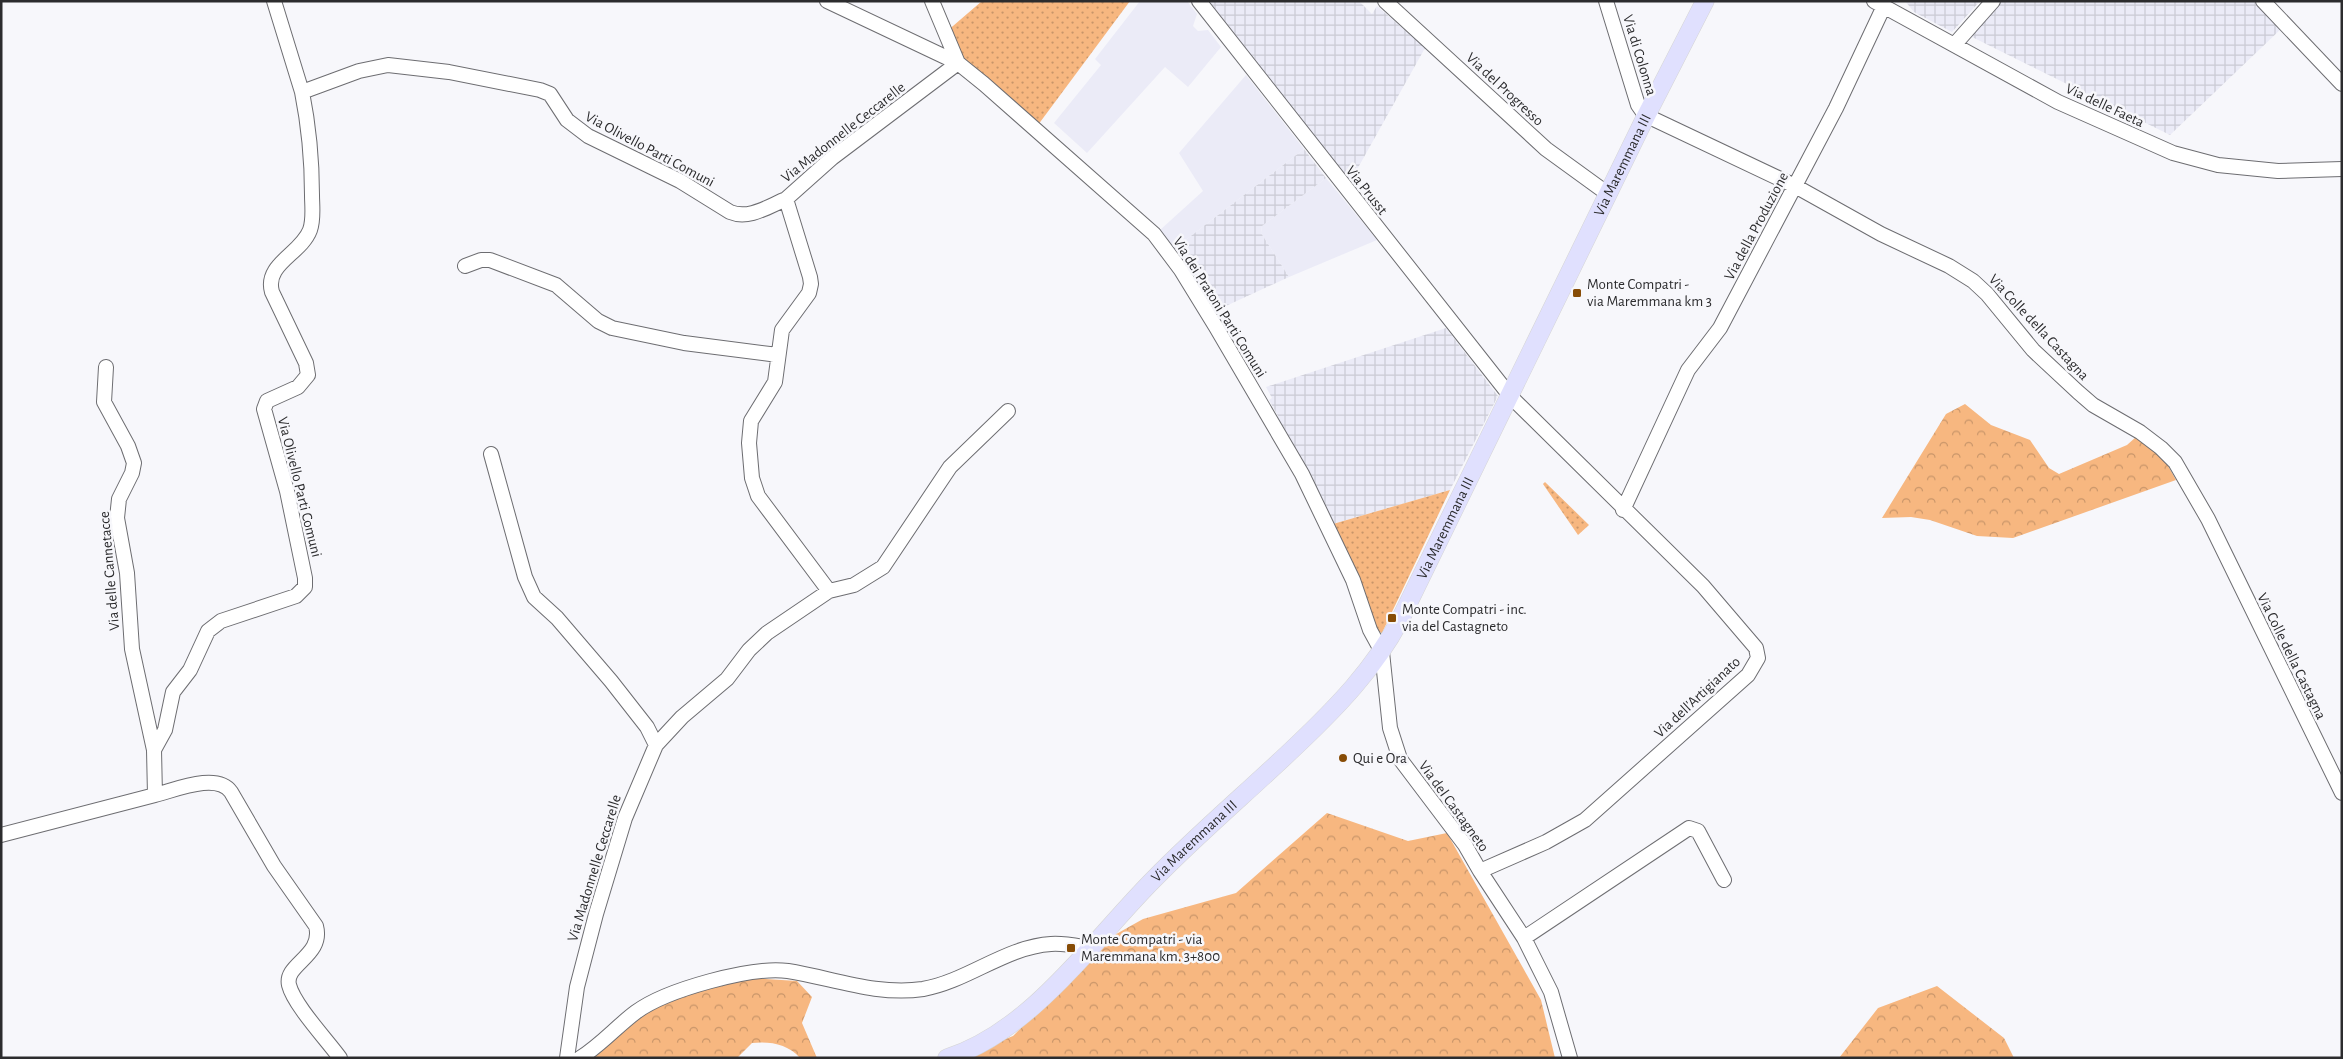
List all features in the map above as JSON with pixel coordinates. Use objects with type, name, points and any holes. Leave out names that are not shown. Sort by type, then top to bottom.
[{"type":"main road","name":"Via Maremmana III","points":[[947,1058],[981,1044],[1009,1026],[1044,995],[1153,879],[1338,706],[1360,682],[1382,652],[1400,620],[1646,116],[1705,1]]},
{"type":"street","points":[[274,1],[302,92]]},
{"type":"street","name":"Via dei Pratoni Parti Comuni","points":[[827,1],[958,63],[1148,229],[1168,252],[1216,327],[1310,488],[1353,580],[1370,630],[1382,652]]},
{"type":"street","points":[[932,1],[958,63]]},
{"type":"street","name":"Via Prusst","points":[[1199,1],[1510,397]]},
{"type":"street","name":"Via del Progresso","points":[[1385,1],[1546,149],[1608,194]]},
{"type":"street","name":"Via di Colonna","points":[[1606,1],[1638,105],[1646,116]]},
{"type":"street","points":[[1955,44],[1993,1]]},
{"type":"street","points":[[2263,1],[2342,84]]},
{"type":"street","name":"Via delle Faeta","points":[[1879,4],[2058,102],[2173,153],[2218,164],[2278,171],[2342,169]]},
{"type":"street","name":"Via della Produzione","points":[[1623,510],[1688,370],[1720,328],[1836,108],[1879,4]]},
{"type":"street","name":"Via Madonnelle Ceccarelle","points":[[829,591],[760,501],[753,483],[749,430],[753,417],[775,382],[782,330],[806,297],[811,284],[786,198],[832,158],[958,63]]},
{"type":"street","name":"Via Olivello Parti Comuni","points":[[154,795],[154,750],[165,730],[173,692],[190,670],[209,630],[221,621],[296,596],[305,586],[289,499],[264,409],[267,401],[298,386],[308,375],[306,363],[270,285],[274,270],[304,240],[311,227],[311,146],[302,92],[364,69],[388,65],[449,72],[540,90],[550,94],[567,120],[588,136],[680,181],[730,212],[739,215],[748,214],[786,198]]},
{"type":"street","name":"Via Colle della Castagna","points":[[1646,116],[1795,186],[1881,234],[1949,266],[1973,281],[1987,294],[2034,350],[2072,387],[2093,405],[2140,432],[2162,448],[2175,462],[2208,519],[2342,793]]},
{"type":"street","points":[[2322,170],[2342,160]]},
{"type":"street","points":[[465,266],[480,260],[490,260],[548,282],[566,293],[598,322],[612,328],[684,343],[778,355]]},
{"type":"street","name":"Via delle Cannetacce","points":[[106,367],[104,402],[128,446],[134,463],[132,472],[119,500],[117,518],[127,573],[132,649],[154,750]]},
{"type":"street","name":"Via dell'Artigianato","points":[[1480,871],[1553,838],[1585,820],[1748,675],[1758,658],[1756,648],[1703,586],[1623,510],[1510,397]]},
{"type":"street","name":"Via Madonnelle Ceccarelle","points":[[567,1058],[576,987],[596,914],[625,818],[656,745],[682,717],[727,679],[749,650],[762,637],[829,591],[854,585],[874,574],[885,565],[919,511],[950,467],[1008,411]]},
{"type":"street","points":[[491,454],[525,577],[532,594],[557,618],[614,685],[649,730],[656,745]]},
{"type":"street","name":"Via del Castagneto","points":[[1382,652],[1390,728],[1400,759],[1465,845],[1524,938],[1551,992],[1570,1058]]},
{"type":"street","points":[[1,835],[154,795],[211,782],[221,783],[231,792],[274,866],[316,926],[318,935],[316,944],[292,973],[289,984],[296,1000],[340,1058]]},
{"type":"street","points":[[1524,938],[1689,828],[1698,831],[1724,880]]},
{"type":"street","points":[[580,1058],[635,1013],[653,1002],[685,990],[741,975],[763,971],[782,971],[856,985],[908,990],[946,982],[1006,956],[1037,946],[1062,944],[1089,948]]},
{"type":"shaded area","points":[[1140,1],[1187,1],[1197,14],[1193,26],[1198,31],[1208,30],[1221,47],[1188,87],[1165,67],[1087,153],[1054,123],[1101,65],[1095,59]]},
{"type":"shaded area","points":[[1209,1],[1359,1],[1372,14],[1377,6],[1425,48],[1350,182]]},
{"type":"shaded area","points":[[1905,1],[1980,1],[1952,32],[1914,12]]},
{"type":"shaded area","points":[[2001,1],[2254,1],[2282,28],[2170,135],[1970,36]]},
{"type":"shaded area","points":[[1246,75],[1304,149],[1174,249],[1160,230],[1203,191],[1179,153]]},
{"type":"shaded area","points":[[1304,149],[1326,178],[1262,226],[1261,233],[1289,277],[1215,311],[1174,249]]},
{"type":"shaded area","points":[[1326,178],[1377,240],[1289,277],[1261,233],[1262,226]]},
{"type":"shaded area","points":[[1446,328],[1498,396],[1450,490],[1333,524],[1277,422],[1278,416],[1269,400],[1272,398],[1266,387]]},
{"type":"green space","points":[[982,1],[1130,1],[1035,129],[958,63],[946,32]]},
{"type":"green space","points":[[1965,404],[1991,425],[2030,440],[2049,468],[2059,474],[2127,445],[2136,437],[2163,457],[2176,480],[2013,538],[1977,536],[1930,520],[1911,517],[1882,518],[1946,414]]},
{"type":"green space","points":[[1545,482],[1589,525],[1578,535],[1543,484]]},
{"type":"green space","points":[[1450,490],[1382,633],[1375,630],[1333,524]]},
{"type":"green space","points":[[1327,813],[1408,841],[1447,833],[1541,1000],[1555,1058],[959,1058],[1013,1036],[1111,937],[1143,919],[1236,893]]},
{"type":"green space","points":[[748,978],[797,981],[812,997],[802,1023],[817,1058],[800,1058],[790,1049],[778,1044],[759,1042],[752,1043],[737,1058],[584,1058],[649,1007],[691,990]]},
{"type":"green space","points":[[1937,986],[2004,1038],[2014,1058],[1839,1058],[1878,1008]]},
{"type":"place","name":"Monte Compatri - via Maremmana km 3","points":[[1577,293]]},
{"type":"place","name":"Monte Compatri - inc. via del Castagneto","points":[[1392,618]]},
{"type":"place","name":"Qui e Ora","points":[[1343,758]]},
{"type":"place","name":"Monte Compatri - via Maremmana km. 3+800","points":[[1071,948]]}]
